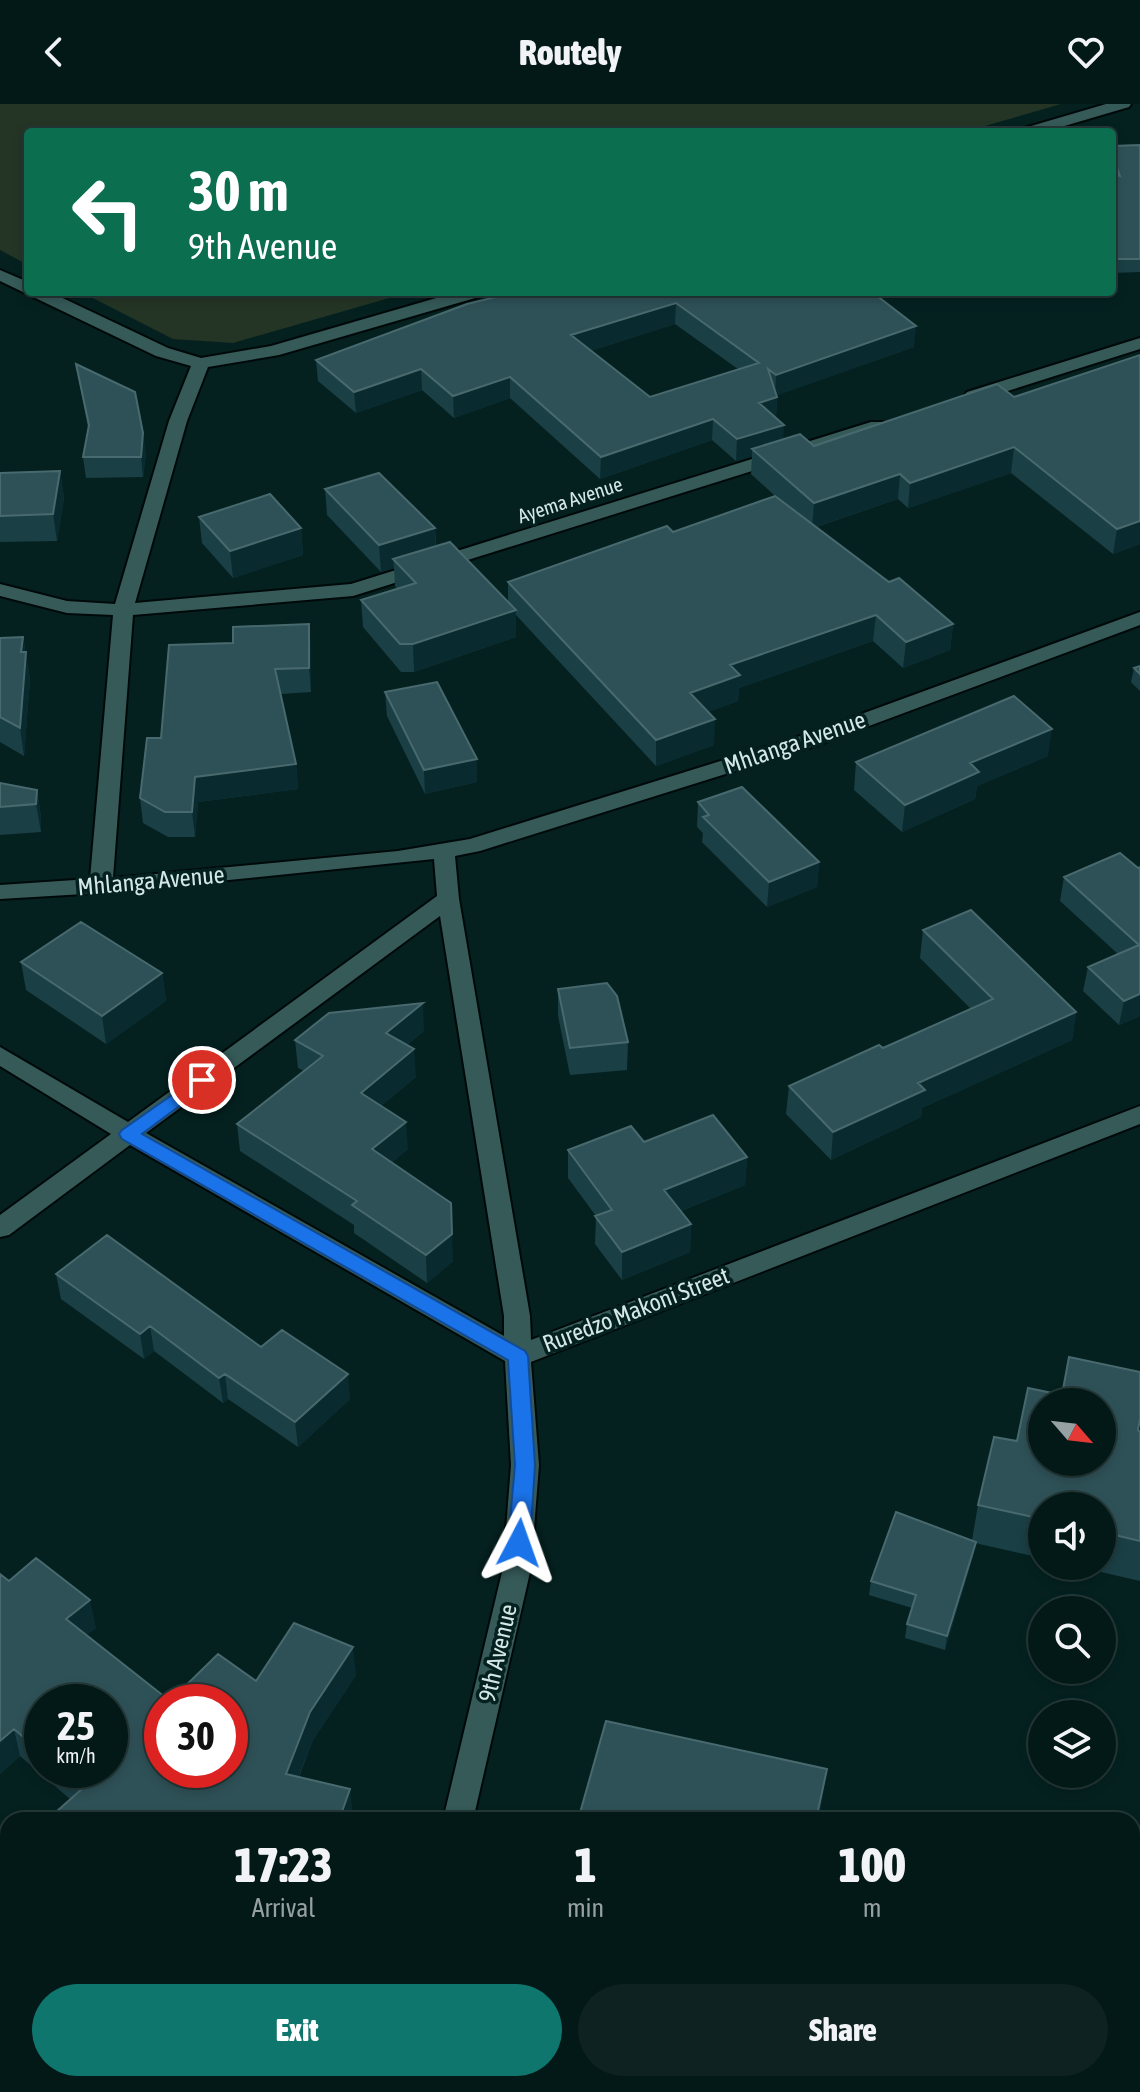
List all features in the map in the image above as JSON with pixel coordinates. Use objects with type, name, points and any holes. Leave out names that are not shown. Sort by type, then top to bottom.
[{"type":"street","points":[[1041,128],[1123,104]]},
{"type":"street","points":[[0,275],[24,286]]},
{"type":"street","points":[[44,296],[162,352],[201,363],[273,351],[462,296]]},
{"type":"street","points":[[955,402],[1140,343]]},
{"type":"street","points":[[101,886],[123,610],[178,421],[201,363]]},
{"type":"street","name":"Ayema Avenue","points":[[0,590],[67,607],[123,610],[353,590],[896,420]]},
{"type":"street","name":"Mhlanga Avenue","points":[[0,892],[101,886],[444,851],[496,839],[811,740],[1140,618]]},
{"type":"street","points":[[0,1228],[448,899],[444,851]]},
{"type":"street","name":"Ruredzo Makoni Street","points":[[448,899],[517,1316],[518,1356],[1140,1115]]},
{"type":"street","points":[[0,1055],[129,1134],[518,1356]]},
{"type":"street","name":"9th Avenue","points":[[460,1812],[517,1568],[525,1465],[518,1356]]},
{"type":"green space","points":[[0,104],[1061,104],[978,128],[24,128],[24,263],[0,250]]},
{"type":"green space","points":[[89,296],[396,296],[233,343],[173,339]]},
{"type":"building","points":[[1140,145],[1140,259],[1116,259],[1116,175],[1120,176],[1116,165],[1116,146]]},
{"type":"building","points":[[500,296],[877,296],[916,326],[776,375],[768,369],[777,397],[759,403],[784,425],[737,439],[713,419],[601,457],[510,377],[453,396],[421,369],[354,392],[316,360],[467,304]],"holes":[[[676,303],[759,363],[650,397],[571,335]]]},
{"type":"building","points":[[1140,355],[1140,521],[1117,529],[1014,447],[910,483],[900,474],[814,503],[752,449],[800,434],[814,446],[997,384],[1014,397]]},
{"type":"building","points":[[76,364],[135,392],[143,433],[141,457],[83,457],[89,425]]},
{"type":"building","points":[[60,471],[53,514],[0,516],[0,473]]},
{"type":"building","points":[[379,473],[435,528],[379,545],[325,489]]},
{"type":"building","points":[[270,494],[301,528],[230,551],[199,517]]},
{"type":"building","points":[[775,496],[889,582],[899,578],[953,624],[906,642],[876,615],[730,665],[740,675],[690,693],[715,719],[656,740],[508,582],[667,526],[673,532]]},
{"type":"building","points":[[450,542],[516,610],[413,644],[400,644],[361,600],[416,583],[393,559]]},
{"type":"building","points":[[309,624],[309,668],[275,669],[296,764],[195,777],[192,812],[165,812],[140,798],[147,738],[161,738],[169,645],[233,643],[233,627]]},
{"type":"building","points":[[23,637],[21,652],[26,652],[20,728],[0,717],[0,638]]},
{"type":"building","points":[[437,682],[477,759],[424,770],[385,692]]},
{"type":"building","points":[[1014,696],[1052,729],[970,763],[979,772],[905,805],[856,762]]},
{"type":"building","points":[[0,783],[37,790],[36,804],[0,807]]},
{"type":"building","points":[[742,787],[819,862],[769,882],[703,817],[709,815],[698,802]]},
{"type":"building","points":[[1120,853],[1140,867],[1140,994],[1124,1001],[1088,967],[1139,945],[1064,877]]},
{"type":"building","points":[[971,910],[1076,1012],[918,1083],[925,1090],[833,1132],[789,1086],[879,1045],[883,1048],[993,999],[923,930]]},
{"type":"building","points":[[81,922],[162,973],[102,1016],[21,962]]},
{"type":"building","points":[[607,983],[617,996],[628,1042],[570,1048],[558,989]]},
{"type":"building","points":[[423,1003],[386,1033],[414,1049],[361,1093],[406,1122],[372,1149],[451,1203],[452,1234],[426,1255],[352,1205],[357,1201],[237,1124],[323,1056],[295,1040],[329,1013]]},
{"type":"building","points":[[713,1115],[747,1157],[664,1190],[691,1224],[622,1252],[595,1216],[612,1210],[568,1150],[631,1126],[644,1142]]},
{"type":"building","points":[[107,1235],[261,1347],[282,1330],[348,1374],[295,1422],[225,1374],[219,1378],[150,1326],[140,1334],[56,1274]]},
{"type":"building","points":[[1069,1357],[1140,1372],[1140,1541],[1116,1535],[1116,1492],[1028,1492],[1028,1516],[978,1505],[994,1437],[1017,1441],[1028,1388],[1028,1476],[1116,1476],[1116,1388],[1063,1388]]},
{"type":"building","points":[[896,1512],[976,1542],[947,1636],[907,1624],[916,1595],[871,1581]]},
{"type":"building","points":[[36,1558],[90,1600],[66,1619],[148,1684],[144,1684],[144,1788],[248,1788],[248,1684],[187,1684],[218,1654],[256,1681],[294,1623],[353,1647],[310,1712],[286,1774],[350,1789],[342,1812],[56,1812],[83,1788],[128,1788],[128,1684],[24,1684],[24,1738],[14,1729],[0,1741],[0,1574],[9,1581]]},
{"type":"building","points":[[606,1721],[827,1769],[818,1812],[580,1812]]},
{"type":"route","points":[[202,1080],[129,1134],[518,1356],[525,1465],[519,1543]]}]
